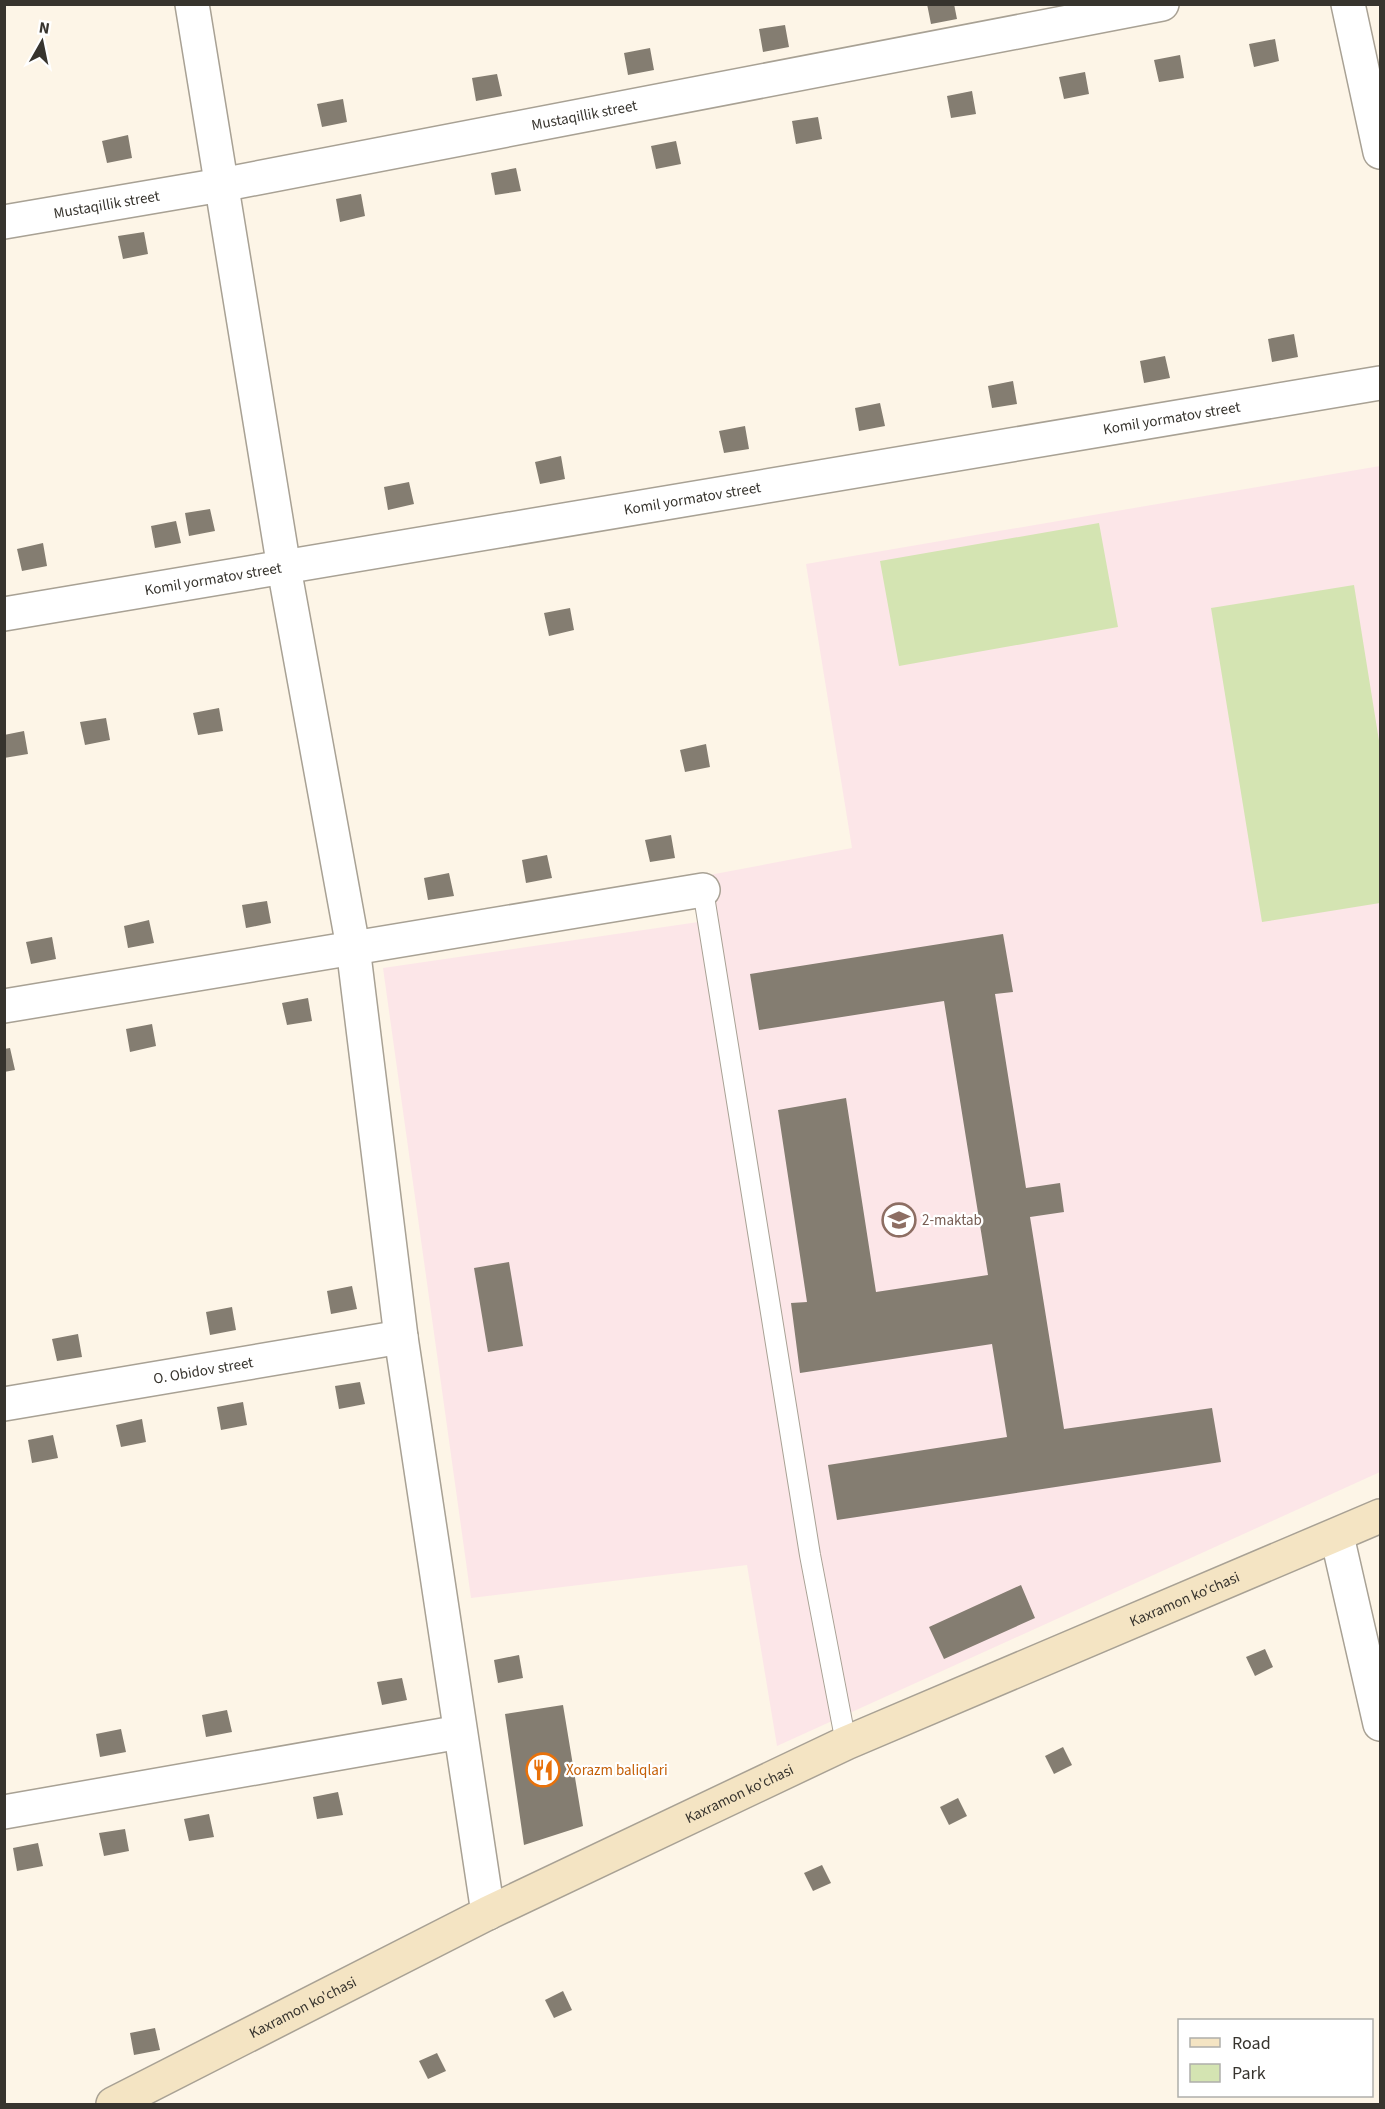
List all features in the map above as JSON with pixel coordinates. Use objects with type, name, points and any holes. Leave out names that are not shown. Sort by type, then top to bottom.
[{"type":"street","points":[[192,4],[284,568],[353,947],[401,1337],[488,1913]]},
{"type":"street","name":"Mustaqillik street","points":[[4,222],[221,185],[1162,4]]},
{"type":"street","points":[[1348,4],[1380,152]]},
{"type":"street","name":"Komil yormatov street","points":[[4,614],[1380,383]]},
{"type":"street","points":[[4,1006],[703,890]]},
{"type":"street","name":"O. Obidov street","points":[[4,1404],[401,1337]]},
{"type":"street","name":"Kaxramon ko'chasi","points":[[113,2104],[488,1913],[846,1743],[1380,1516]]},
{"type":"street","points":[[1337,1536],[1380,1724]]},
{"type":"street","points":[[4,1812],[460,1732]]},
{"type":"lane","points":[[703,890],[810,1555],[846,1743]]},
{"type":"shaded area","name":"2-maktab","points":[[1380,466],[1380,1472],[777,1746],[747,1565],[471,1598],[383,968],[719,919],[704,876],[852,848],[806,564]]},
{"type":"green space","points":[[1099,523],[1118,627],[899,666],[880,561]]},
{"type":"green space","points":[[1354,585],[1380,747],[1380,903],[1262,922],[1211,608]]},
{"type":"building","points":[[927,4],[954,4],[957,19],[931,24]]},
{"type":"building","points":[[785,25],[789,47],[763,52],[759,29]]},
{"type":"building","points":[[1275,39],[1279,61],[1254,67],[1249,44]]},
{"type":"building","points":[[650,48],[654,70],[628,75],[624,53]]},
{"type":"building","points":[[1180,55],[1184,78],[1159,82],[1154,60]]},
{"type":"building","points":[[1085,72],[1089,94],[1064,99],[1059,77]]},
{"type":"building","points":[[497,74],[502,96],[476,101],[472,78]]},
{"type":"building","points":[[972,91],[976,114],[951,118],[947,96]]},
{"type":"building","points":[[343,99],[347,122],[322,127],[317,104]]},
{"type":"building","points":[[818,117],[822,139],[796,144],[792,121]]},
{"type":"building","points":[[128,135],[132,158],[107,163],[102,141]]},
{"type":"building","points":[[676,141],[681,164],[656,169],[651,146]]},
{"type":"building","points":[[516,168],[521,191],[495,195],[491,173]]},
{"type":"building","points":[[361,194],[365,216],[340,222],[336,199]]},
{"type":"building","points":[[144,232],[148,254],[123,259],[118,236]]},
{"type":"building","points":[[1294,334],[1298,357],[1272,362],[1268,339]]},
{"type":"building","points":[[1165,356],[1170,378],[1144,383],[1140,361]]},
{"type":"building","points":[[1013,381],[1017,404],[992,408],[988,386]]},
{"type":"building","points":[[880,403],[885,426],[859,431],[855,408]]},
{"type":"building","points":[[745,426],[749,449],[724,453],[719,431]]},
{"type":"building","points":[[561,456],[565,479],[540,484],[535,462]]},
{"type":"building","points":[[409,482],[414,504],[388,510],[384,487]]},
{"type":"building","points":[[210,509],[215,531],[189,536],[185,513]]},
{"type":"building","points":[[176,521],[181,543],[155,548],[151,526]]},
{"type":"building","points":[[43,543],[47,566],[22,571],[17,549]]},
{"type":"building","points":[[570,608],[574,630],[549,636],[544,613]]},
{"type":"building","points":[[219,708],[223,731],[198,735],[193,713]]},
{"type":"building","points":[[106,718],[110,740],[85,745],[80,722]]},
{"type":"building","points":[[24,731],[28,754],[4,758],[4,735]]},
{"type":"building","points":[[706,744],[710,767],[685,772],[680,750]]},
{"type":"building","points":[[671,835],[675,858],[650,862],[645,840]]},
{"type":"building","points":[[547,855],[552,878],[526,883],[522,860]]},
{"type":"building","points":[[449,873],[454,896],[428,900],[424,878]]},
{"type":"building","points":[[267,901],[271,923],[246,928],[242,905]]},
{"type":"building","points":[[149,920],[154,943],[128,948],[124,926]]},
{"type":"building","points":[[1003,934],[1013,992],[995,994],[1026,1188],[1060,1183],[1064,1212],[1030,1217],[1064,1429],[1212,1408],[1221,1462],[837,1520],[828,1465],[1007,1437],[992,1344],[800,1373],[791,1303],[807,1302],[778,1110],[846,1098],[876,1292],[988,1275],[944,1001],[759,1030],[750,974]]},
{"type":"building","points":[[52,937],[56,959],[31,964],[26,942]]},
{"type":"building","points":[[308,998],[312,1021],[287,1025],[282,1003]]},
{"type":"building","points":[[152,1024],[156,1046],[130,1052],[126,1029]]},
{"type":"building","points":[[10,1048],[15,1070],[4,1072],[4,1049]]},
{"type":"building","points":[[509,1262],[523,1346],[488,1352],[474,1268]]},
{"type":"building","points":[[352,1286],[357,1309],[331,1314],[327,1291]]},
{"type":"building","points":[[232,1307],[236,1330],[210,1335],[206,1312]]},
{"type":"building","points":[[78,1334],[82,1357],[57,1361],[52,1339]]},
{"type":"building","points":[[360,1382],[365,1404],[339,1409],[335,1386]]},
{"type":"building","points":[[243,1402],[247,1425],[221,1430],[217,1407]]},
{"type":"building","points":[[142,1419],[146,1442],[121,1447],[116,1425]]},
{"type":"building","points":[[53,1435],[58,1458],[32,1463],[28,1440]]},
{"type":"building","points":[[1021,1585],[1035,1618],[944,1659],[929,1627]]},
{"type":"building","points":[[1265,1649],[1273,1667],[1255,1676],[1246,1657]]},
{"type":"building","points":[[519,1655],[523,1678],[498,1683],[494,1660]]},
{"type":"building","points":[[402,1678],[407,1700],[382,1705],[377,1682]]},
{"type":"building","name":"Xorazm baliqlari","points":[[563,1705],[583,1826],[524,1845],[505,1714]]},
{"type":"building","points":[[227,1710],[232,1732],[206,1737],[202,1715]]},
{"type":"building","points":[[121,1729],[126,1752],[100,1757],[96,1734]]},
{"type":"building","points":[[1063,1747],[1072,1765],[1054,1774],[1045,1756]]},
{"type":"building","points":[[338,1792],[343,1815],[317,1819],[313,1797]]},
{"type":"building","points":[[958,1798],[967,1816],[949,1825],[940,1807]]},
{"type":"building","points":[[209,1814],[214,1837],[189,1841],[184,1819]]},
{"type":"building","points":[[125,1829],[129,1851],[104,1856],[99,1833]]},
{"type":"building","points":[[38,1843],[43,1866],[17,1871],[13,1848]]},
{"type":"building","points":[[822,1865],[831,1883],[813,1891],[804,1873]]},
{"type":"building","points":[[563,1991],[572,2010],[554,2018],[545,2000]]},
{"type":"building","points":[[155,2028],[160,2050],[134,2055],[130,2033]]},
{"type":"building","points":[[437,2053],[446,2071],[428,2079],[419,2061]]},
{"type":"place","name":"2-maktab","points":[[899,1220]]},
{"type":"place","name":"Xorazm baliqlari","points":[[543,1770]]}]
